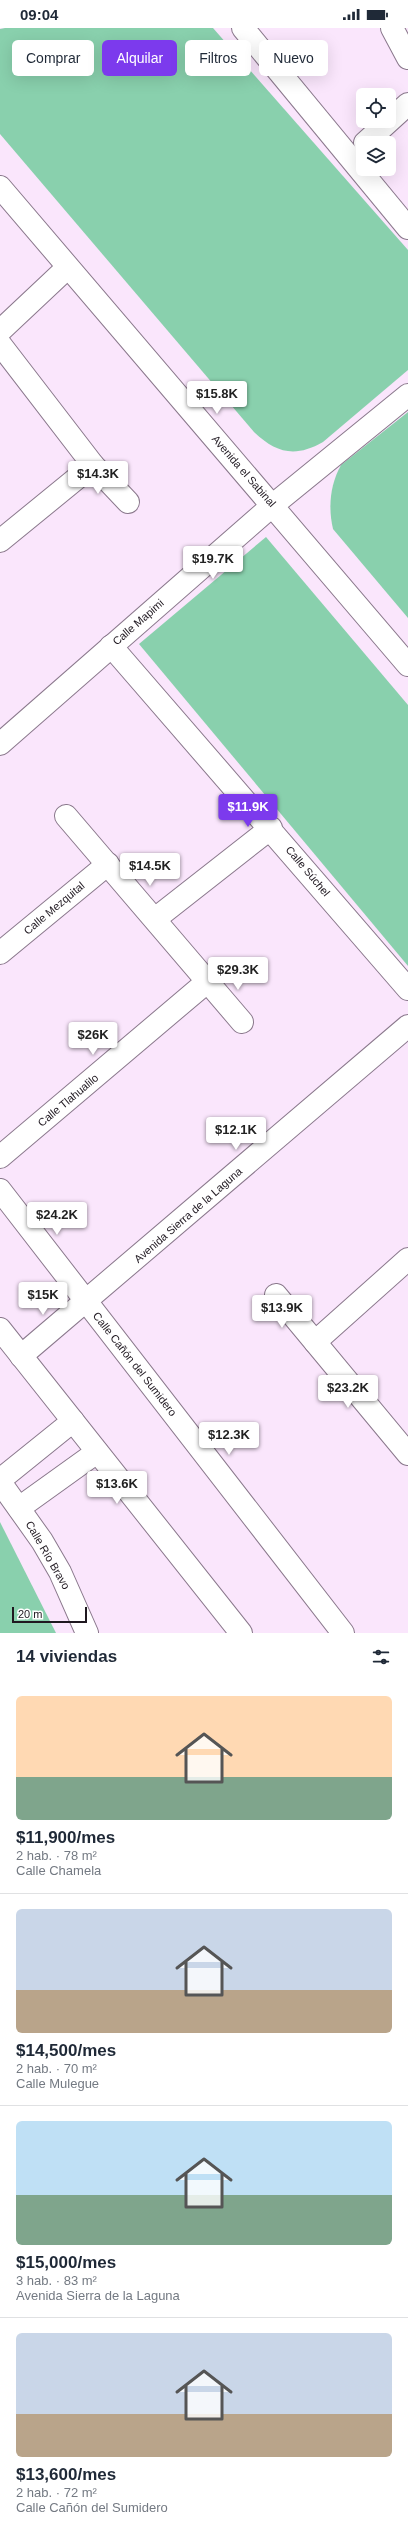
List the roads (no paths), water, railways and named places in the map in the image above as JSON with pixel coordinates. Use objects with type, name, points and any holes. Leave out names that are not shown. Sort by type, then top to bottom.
[{"type":"street","points":[[243,28],[356,145]]},
{"type":"street","points":[[392,28],[408,58]]},
{"type":"street","points":[[372,136],[408,104]]},
{"type":"street","points":[[376,176],[408,228]]},
{"type":"street","name":"Avenida el Sabinal","points":[[0,187],[67,268],[273,505],[408,665]]},
{"type":"street","points":[[0,331],[67,268]]},
{"type":"street","points":[[0,344],[94,465],[128,502]]},
{"type":"street","name":"Calle Mapimi","points":[[0,744],[273,505],[408,395]]},
{"type":"street","points":[[0,541],[94,465]]},
{"type":"street","name":"Calle Súchel","points":[[112,646],[271,828],[408,989]]},
{"type":"street","points":[[66,816],[242,1022]]},
{"type":"street","points":[[155,919],[271,828]]},
{"type":"street","name":"Calle Mezquital","points":[[0,953],[108,864]]},
{"type":"street","name":"Calle Tlahualilo","points":[[0,1157],[208,981]]},
{"type":"street","name":"Avenida Sierra de la Laguna","points":[[21,1356],[87,1302],[408,1026]]},
{"type":"street","name":"Calle Cañón del Sumidero","points":[[0,1190],[343,1633]]},
{"type":"street","points":[[315,1342],[408,1259]]},
{"type":"street","points":[[276,1294],[408,1454]]},
{"type":"street","points":[[0,1329],[240,1633]]},
{"type":"street","points":[[0,1481],[73,1421]]},
{"type":"street","points":[[19,1508],[97,1452]]},
{"type":"street","name":"Calle Río Bravo","points":[[0,1481],[60,1572],[87,1633]]}]
